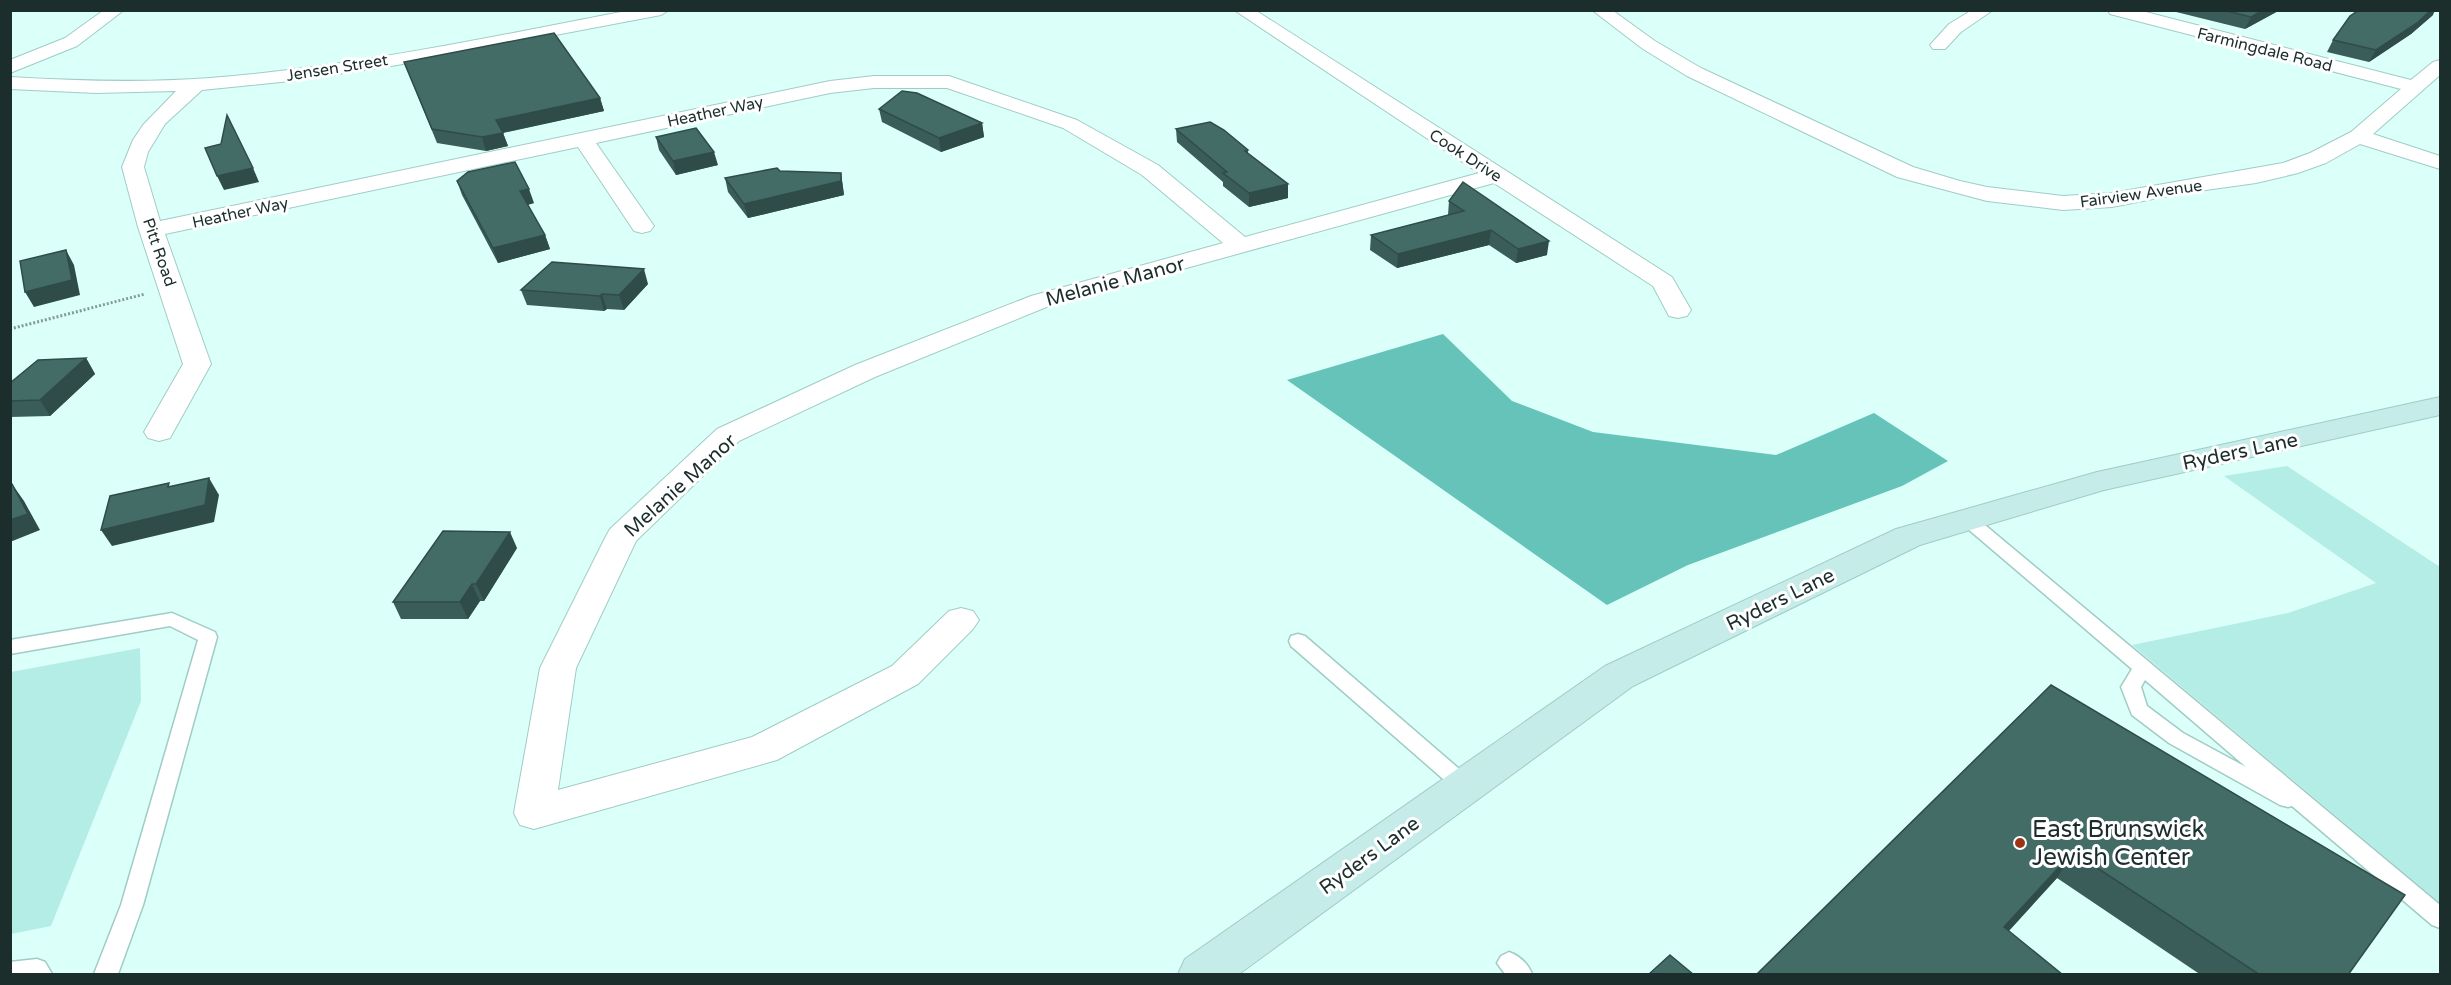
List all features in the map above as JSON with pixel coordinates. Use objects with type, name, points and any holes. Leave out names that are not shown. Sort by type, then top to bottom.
[{"type":"main road","name":"Ryders Lane","points":[[1202,975],[1619,676],[1908,537],[2097,483],[2440,406]]},
{"type":"street","points":[[10,67],[70,42],[116,10]]},
{"type":"street","points":[[543,10],[552,30]]},
{"type":"street","name":"Jensen Street","points":[[10,83],[70,87],[239,81],[340,67],[661,10]]},
{"type":"street","name":"Cook Drive","points":[[1242,10],[1663,282],[1678,310]]},
{"type":"street","name":"Fairview Avenue","points":[[1600,10],[1649,45],[1705,77],[1905,171],[1955,187],[1987,194],[2063,203],[2112,200],[2184,186],[2256,176],[2318,158],[2358,136],[2440,66]]},
{"type":"street","points":[[1939,45],[1955,28],[1985,10]]},
{"type":"street","name":"Farmingdale Road","points":[[2116,10],[2414,87]]},
{"type":"street","name":"Heather Way","points":[[152,230],[830,87],[874,82],[950,82],[1070,124],[1150,170],[1241,246]]},
{"type":"street","name":"Pitt Road","points":[[159,432],[197,364],[132,169],[146,135],[156,119],[197,84]]},
{"type":"street","points":[[2358,136],[2440,163]]},
{"type":"street","points":[[584,140],[642,226]]},
{"type":"street","name":"Melanie Manor","points":[[961,620],[905,675],[763,749],[534,813],[558,668],[622,536],[728,435],[865,372],[1040,301],[1497,175]]},
{"type":"lane","points":[[1967,519],[2440,918]]},
{"type":"lane","points":[[10,647],[172,619],[208,638],[132,905],[106,975]]},
{"type":"lane","points":[[1298,641],[1465,786]]},
{"type":"lane","points":[[2143,668],[2131,687],[2139,710],[2176,738],[2320,817]]},
{"type":"lane","points":[[10,973],[37,970],[40,975]]},
{"type":"path","points":[[10,329],[172,287]]},
{"type":"shaded area","points":[[1443,334],[1512,401],[1593,432],[1776,455],[1874,413],[1948,461],[1902,486],[1688,565],[1607,605],[1287,380]]},
{"type":"shaded area","points":[[2287,466],[2440,567],[2440,903],[2132,645],[2288,613],[2376,583],[2224,476]]},
{"type":"shaded area","points":[[140,648],[141,701],[51,926],[11,934],[11,672]]},
{"type":"building","points":[[2223,10],[2263,10],[2251,17]]},
{"type":"building","points":[[2359,10],[2431,10],[2417,23],[2376,50],[2333,40],[2350,16]]},
{"type":"building","points":[[554,33],[600,98],[496,120],[503,133],[482,137],[432,129],[404,62]]},
{"type":"building","points":[[902,91],[917,93],[982,123],[939,138],[879,109]]},
{"type":"building","points":[[227,115],[253,168],[217,176],[205,148],[221,144]]},
{"type":"building","points":[[1210,122],[1224,130],[1248,150],[1245,151],[1288,184],[1249,193],[1223,173],[1227,172],[1176,129]]},
{"type":"building","points":[[696,128],[714,152],[673,161],[656,137]]},
{"type":"building","points":[[515,162],[529,189],[520,191],[545,235],[493,248],[457,181],[468,172]]},
{"type":"building","points":[[777,168],[780,171],[841,173],[841,181],[744,204],[725,178]]},
{"type":"building","points":[[1463,182],[1549,241],[1518,249],[1491,230],[1398,254],[1371,235],[1464,211],[1449,201]]},
{"type":"building","points":[[66,250],[72,280],[25,292],[20,261]]},
{"type":"building","points":[[552,262],[644,269],[619,295],[602,294],[600,296],[521,290]]},
{"type":"building","points":[[86,358],[40,400],[10,401],[10,383],[38,360]]},
{"type":"building","points":[[209,478],[205,505],[101,530],[110,496],[169,483],[168,487]]},
{"type":"building","points":[[12,484],[28,514],[10,520],[10,485]]},
{"type":"building","points":[[443,531],[510,532],[476,584],[472,584],[460,602],[393,602]]},
{"type":"building","points":[[2051,685],[2405,895],[2348,975],[2260,975],[2073,852],[2004,927],[2063,975],[1756,975]]},
{"type":"building","points":[[1670,955],[1694,975],[1648,975]]},
{"type":"place","name":"East Brunswick Jewish Center","points":[[2020,843]]}]
